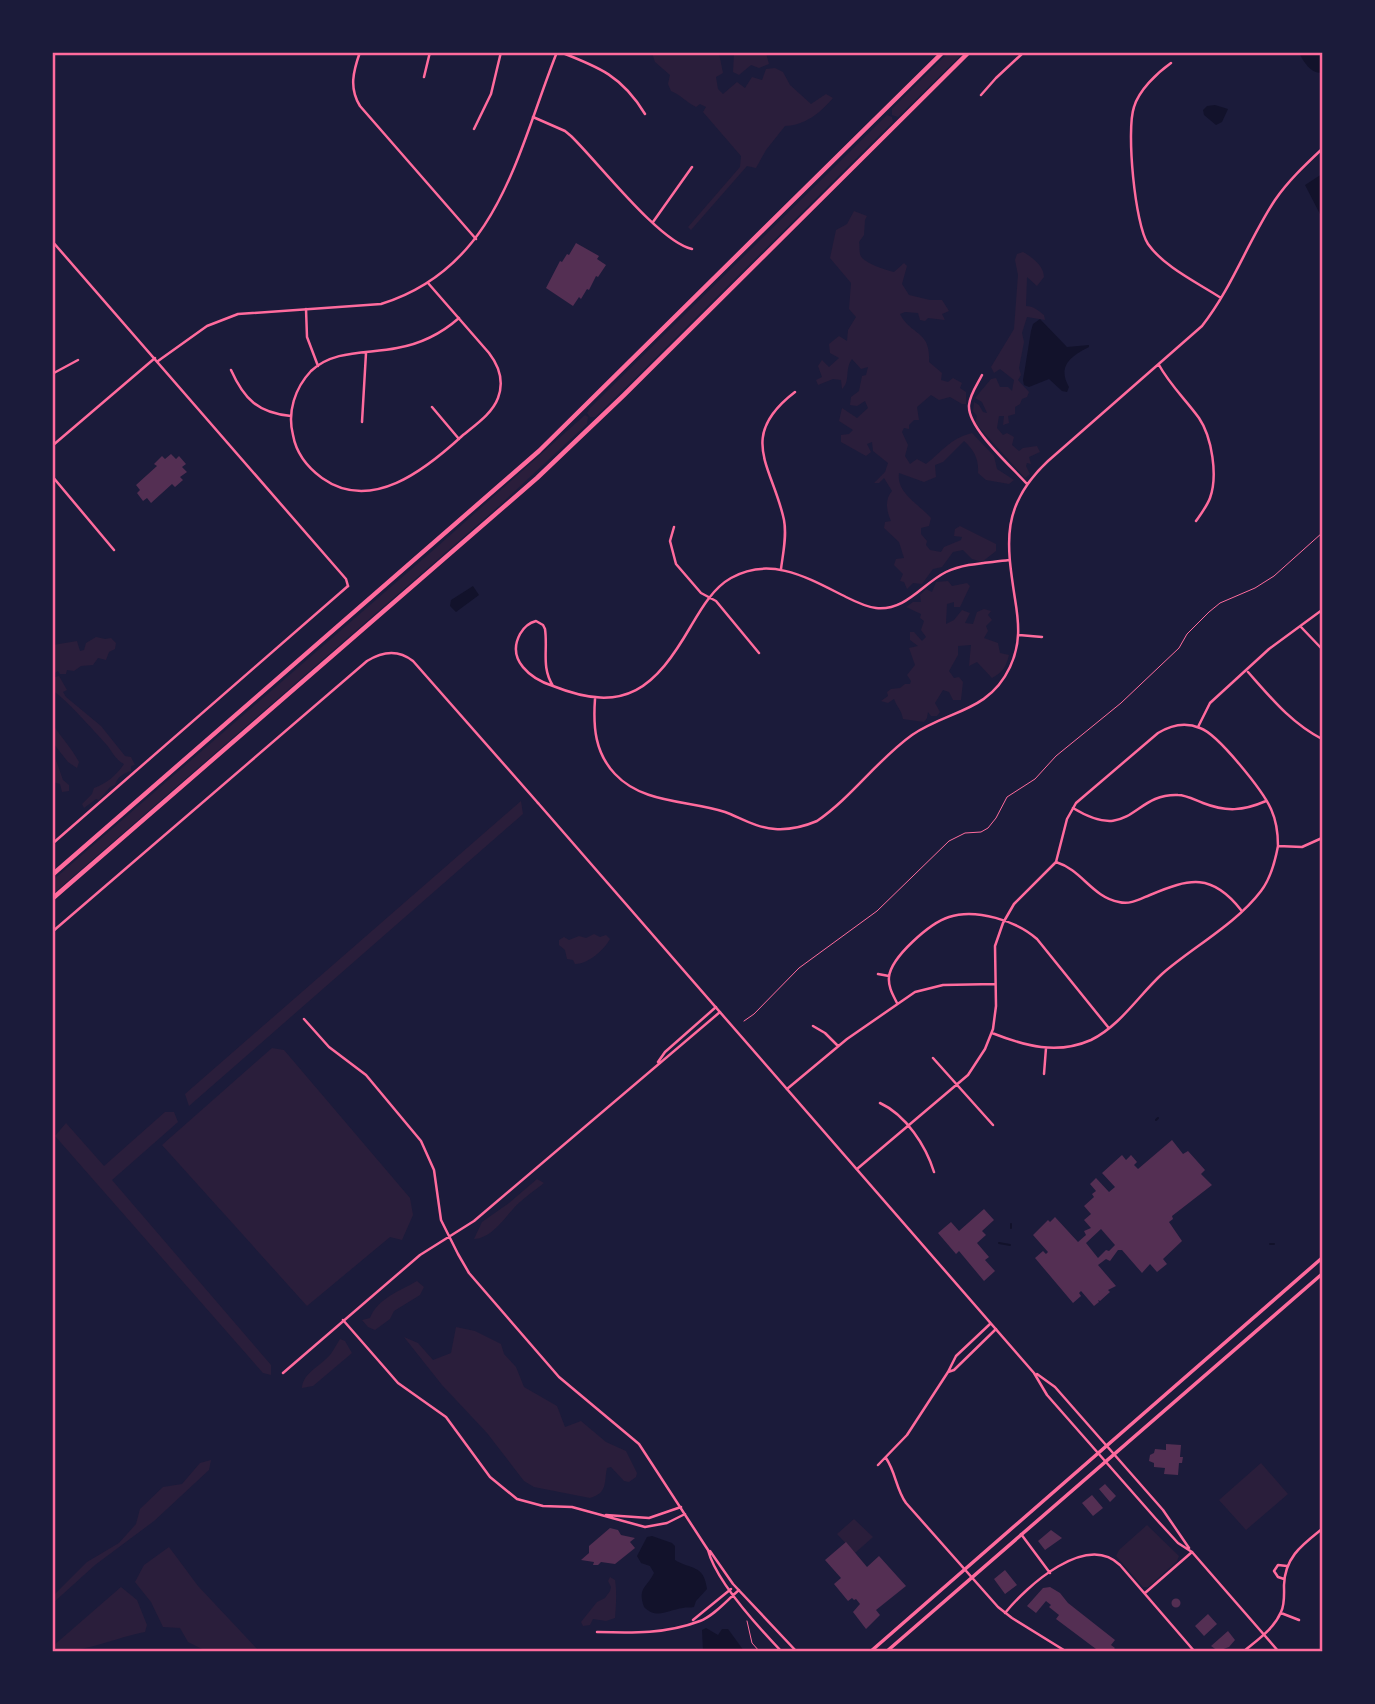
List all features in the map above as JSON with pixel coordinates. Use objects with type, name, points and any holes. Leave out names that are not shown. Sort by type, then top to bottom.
[{"type":"highway","points":[[52,875],[539,451],[943,52]]},
{"type":"highway","points":[[52,899],[489,522],[554,462],[969,52]]},
{"type":"main road","points":[[870,1651],[1322,1258]]},
{"type":"main road","points":[[886,1651],[1322,1274]]},
{"type":"street","points":[[360,52],[352,80],[354,94],[360,106],[476,239]]},
{"type":"street","points":[[424,77],[430,52]]},
{"type":"street","points":[[474,130],[491,94],[501,52]]},
{"type":"street","points":[[52,446],[157,360],[192,335],[222,320],[251,312],[381,304],[400,298],[428,283],[454,263],[476,239],[501,198],[558,52],[611,75],[631,94],[645,114]]},
{"type":"street","points":[[981,95],[988,85],[1024,52]]},
{"type":"street","points":[[1171,63],[1159,72],[1139,96],[1131,118],[1130,145],[1140,223],[1147,242],[1156,253],[1221,298]]},
{"type":"street","points":[[533,117],[565,131],[653,222],[677,243],[692,249]]},
{"type":"street","points":[[595,699],[593,722],[598,747],[608,765],[631,787],[653,796],[721,811],[764,827],[791,829],[822,817],[912,735],[987,698],[1005,676],[1015,654],[1018,635],[1008,533],[1027,484],[1048,461],[1202,326],[1221,298],[1275,201],[1290,180],[1322,149]]},
{"type":"street","points":[[653,222],[692,167]]},
{"type":"street","points":[[52,241],[301,526],[346,579],[348,586],[52,844]]},
{"type":"street","points":[[428,283],[459,318],[495,361],[500,389],[493,409],[431,462],[379,490],[362,492],[343,489],[316,473],[302,458],[295,444],[290,416],[301,383],[318,366],[340,355],[413,344],[438,333],[459,318]]},
{"type":"street","points":[[306,309],[307,337],[318,366]]},
{"type":"street","points":[[362,422],[366,353]]},
{"type":"street","points":[[52,374],[78,360]]},
{"type":"street","points":[[1159,365],[1166,379],[1201,421],[1209,441],[1213,488],[1208,503],[1196,521]]},
{"type":"street","points":[[232,370],[237,382],[257,406],[275,414],[290,416]]},
{"type":"street","points":[[982,375],[970,400],[971,417],[1027,484]]},
{"type":"street","points":[[780,569],[784,520],[766,470],[763,439],[772,414],[795,392]]},
{"type":"street","points":[[432,407],[459,439]]},
{"type":"street","points":[[52,476],[114,550]]},
{"type":"street","points":[[674,527],[670,541],[673,557],[695,586],[716,601],[758,653]]},
{"type":"street","points":[[553,686],[545,668],[545,629],[540,622],[531,622],[517,640],[517,659],[541,682],[553,686],[595,699],[631,692],[653,679],[670,661],[710,598],[721,585],[741,573],[762,568],[780,569],[802,576],[861,604],[883,608],[902,603],[934,579],[953,569],[1009,560]]},
{"type":"street","points":[[1198,727],[1209,705],[1259,658],[1322,610]]},
{"type":"street","points":[[1301,627],[1322,649]]},
{"type":"street","points":[[1018,635],[1042,637]]},
{"type":"street","points":[[52,932],[367,661],[378,654],[390,652],[407,656],[424,671],[992,1324],[1034,1373],[1047,1395],[1097,1453],[1178,1543],[1191,1551]]},
{"type":"street","points":[[1247,671],[1285,714],[1300,727],[1322,739]]},
{"type":"street","points":[[857,1169],[968,1075],[976,1063],[991,1033],[996,1006],[995,946],[1004,921],[1014,904],[1056,862],[1066,822],[1080,799],[1161,731],[1177,725],[1198,727],[1212,735],[1259,788],[1275,820],[1278,846],[1272,871],[1264,886],[1241,910],[1161,976],[1108,1027],[1091,1039],[1069,1046],[1046,1048],[1024,1045],[991,1033]]},
{"type":"street","points":[[1073,808],[1090,818],[1111,820],[1128,817],[1154,800],[1169,795],[1182,795],[1226,810],[1246,809],[1266,800]]},
{"type":"street","points":[[1278,846],[1304,846],[1322,838]]},
{"type":"street","points":[[1056,862],[1076,872],[1087,886],[1106,899],[1123,904],[1188,882],[1199,882],[1228,893],[1241,910]]},
{"type":"street","points":[[1123,904],[1123,909]]},
{"type":"street","points":[[897,1003],[889,976],[896,960],[912,944],[934,925],[950,916],[987,916],[1004,921],[1037,939],[1108,1027]]},
{"type":"street","points":[[878,974],[889,976]]},
{"type":"street","points":[[788,1089],[838,1046],[917,991],[936,986],[995,984]]},
{"type":"street","points":[[283,1373],[427,1249],[474,1221],[658,1062],[664,1052],[716,1007]]},
{"type":"street","points":[[658,1062],[665,1060],[720,1012]]},
{"type":"street","points":[[304,1019],[329,1047],[366,1075],[416,1132],[432,1163],[438,1208],[449,1237],[469,1273],[559,1377],[639,1444],[708,1550],[730,1590],[749,1616],[782,1651]]},
{"type":"street","points":[[813,1026],[838,1046]]},
{"type":"street","points":[[1044,1074],[1046,1048]]},
{"type":"street","points":[[933,1058],[993,1125]]},
{"type":"street","points":[[880,1103],[907,1126],[925,1149],[934,1172]]},
{"type":"street","points":[[343,1320],[398,1383],[446,1417],[490,1477],[508,1493],[528,1503],[572,1507],[645,1527],[656,1526],[685,1514]]},
{"type":"street","points":[[878,1465],[907,1435],[956,1356],[992,1324]]},
{"type":"street","points":[[948,1372],[954,1370],[996,1329]]},
{"type":"street","points":[[1034,1373],[1055,1387],[1163,1510],[1191,1551],[1279,1651]]},
{"type":"street","points":[[886,1458],[896,1474],[903,1499],[1005,1613],[1068,1651]]},
{"type":"street","points":[[606,1515],[649,1518],[681,1507]]},
{"type":"street","points":[[1244,1651],[1275,1624],[1281,1613],[1287,1566],[1298,1548],[1322,1529]]},
{"type":"street","points":[[1021,1534],[1050,1573]]},
{"type":"street","points":[[708,1550],[735,1586],[797,1651]]},
{"type":"street","points":[[1145,1593],[1191,1551]]},
{"type":"street","points":[[1005,1613],[1018,1597],[1050,1573],[1083,1555],[1101,1554],[1115,1559],[1195,1651]]},
{"type":"street","points":[[1284,1579],[1278,1577],[1274,1571],[1278,1565],[1287,1566]]},
{"type":"street","points":[[691,1623],[735,1586]]},
{"type":"street","points":[[597,1632],[659,1632],[700,1621],[739,1590]]},
{"type":"street","points":[[1281,1613],[1299,1620]]},
{"type":"path","points":[[744,1021],[799,968],[877,911],[949,841],[965,833],[981,832],[988,828],[1007,797],[1035,779],[1056,755],[1121,703],[1179,648],[1186,634],[1209,612],[1220,603],[1255,588],[1274,576],[1322,533]]},
{"type":"path","points":[[747,1621],[752,1643],[760,1651]]},
{"type":"shaded area","points":[[949,52],[963,53],[898,117],[892,115],[892,109]]},
{"type":"shaded area","points":[[652,53],[719,53],[723,73],[716,77],[718,89],[723,94],[737,82],[745,88],[752,77],[762,80],[766,69],[775,68],[783,72],[790,85],[811,104],[826,94],[833,98],[811,118],[785,126],[756,168],[747,166],[691,230],[688,227],[740,167],[741,156],[703,112],[706,107],[700,104],[696,107],[671,91],[668,84],[670,75],[655,62]]},
{"type":"shaded area","points":[[734,53],[766,53],[769,64],[759,68],[751,65],[739,75],[733,72]]},
{"type":"shaded area","points":[[1299,53],[1319,53],[1322,73],[1311,69]]},
{"type":"shaded area","points":[[1215,105],[1228,109],[1222,122],[1216,125],[1204,115],[1203,110],[1207,106]]},
{"type":"shaded area","points":[[887,115],[892,117],[893,122],[629,384],[595,417],[590,417],[587,413],[590,408]]},
{"type":"shaded area","points":[[1322,174],[1322,218],[1305,185]]},
{"type":"shaded area","points":[[854,211],[867,216],[864,235],[859,242],[861,257],[894,272],[904,263],[907,266],[902,284],[909,295],[942,300],[949,311],[942,314],[945,320],[928,318],[925,321],[920,320],[918,313],[900,314],[924,339],[929,352],[929,362],[942,373],[941,380],[948,382],[953,378],[962,383],[960,388],[966,392],[966,404],[950,397],[939,400],[931,395],[917,407],[919,420],[914,420],[909,429],[904,428],[902,432],[908,445],[905,456],[910,464],[917,459],[926,464],[952,442],[972,433],[994,456],[997,469],[1014,480],[1009,484],[986,480],[978,473],[975,455],[964,441],[943,462],[935,465],[936,477],[924,482],[899,473],[901,486],[909,498],[931,518],[929,526],[921,528],[921,534],[930,550],[941,552],[944,547],[961,540],[962,537],[954,536],[955,529],[960,526],[996,544],[996,551],[982,562],[972,559],[963,550],[953,552],[942,567],[933,569],[922,584],[913,583],[907,589],[904,582],[900,581],[903,574],[894,565],[896,559],[904,558],[899,542],[884,528],[885,522],[891,521],[887,502],[892,491],[884,478],[879,483],[874,483],[885,472],[888,463],[873,451],[872,442],[867,444],[871,452],[866,456],[841,442],[841,435],[849,434],[853,430],[839,421],[842,408],[857,418],[868,408],[865,401],[857,406],[850,405],[851,397],[859,391],[862,376],[866,375],[868,367],[861,369],[852,359],[842,389],[841,380],[833,379],[818,385],[816,380],[822,377],[818,366],[822,360],[829,367],[839,358],[830,353],[829,344],[839,336],[847,341],[848,330],[856,317],[849,309],[851,283],[830,258],[836,230],[847,224]]},
{"type":"shaded area","points":[[1023,252],[1040,266],[1044,277],[1037,286],[1027,277],[1026,306],[1040,311],[1045,320],[1027,317],[1022,333],[1024,342],[1019,368],[1021,375],[1018,380],[1029,392],[1015,407],[1015,414],[1008,416],[1009,423],[1003,425],[1004,416],[999,416],[997,428],[1003,435],[1007,433],[1014,437],[1012,445],[1019,451],[1037,446],[1040,452],[1029,457],[1031,464],[1027,463],[1026,466],[1030,474],[1025,478],[975,423],[977,416],[973,411],[974,402],[987,413],[982,402],[975,398],[991,379],[996,378],[1000,387],[1008,387],[1012,391],[1014,380],[1000,369],[994,373],[991,367],[1014,329],[1018,275],[1015,260],[1017,254]]},
{"type":"shaded area","points":[[1040,319],[1067,347],[1089,345],[1065,367],[1069,387],[1067,392],[1062,391],[1049,379],[1029,387],[1024,385],[1031,331],[1033,324]]},
{"type":"shaded area","points":[[585,415],[588,417],[587,424],[499,506],[53,894],[53,880]]},
{"type":"shaded area","points":[[948,581],[952,586],[967,583],[970,586],[960,607],[954,607],[954,602],[947,604],[946,624],[954,620],[962,610],[970,613],[965,623],[973,624],[977,612],[984,609],[991,611],[988,615],[992,620],[986,626],[988,631],[984,638],[998,643],[1000,653],[1009,655],[1008,659],[1001,671],[992,678],[977,662],[969,666],[971,645],[958,646],[958,655],[949,671],[954,678],[959,677],[963,682],[961,700],[953,700],[949,692],[943,690],[935,703],[940,712],[937,716],[931,716],[928,712],[924,722],[903,719],[894,699],[888,703],[881,701],[888,696],[887,692],[891,689],[910,684],[907,675],[915,665],[909,648],[918,646],[910,640],[910,632],[914,632],[922,641],[926,637],[921,630],[924,621],[920,618],[921,614],[906,607],[913,602],[921,602],[920,595],[926,589],[932,592],[936,582]]},
{"type":"shaded area","points":[[473,586],[479,595],[456,612],[450,606],[451,600]]},
{"type":"shaded area","points":[[96,637],[111,638],[116,643],[115,649],[109,652],[106,660],[98,658],[93,665],[81,666],[74,671],[67,670],[66,674],[60,674],[58,671],[53,674],[53,645],[77,641],[80,651]]},
{"type":"shaded area","points":[[53,674],[55,677],[59,676],[67,690],[63,692],[66,697],[101,726],[125,756],[131,757],[135,765],[99,800],[96,799],[84,808],[82,804],[94,788],[111,779],[124,764],[64,699],[53,691]]},
{"type":"shaded area","points":[[53,725],[79,762],[77,768],[68,762],[53,743]]},
{"type":"shaded area","points":[[53,758],[63,780],[69,785],[69,791],[62,792],[60,784],[53,782]]},
{"type":"shaded area","points":[[521,801],[523,814],[189,1106],[185,1094]]},
{"type":"shaded area","points":[[594,934],[600,937],[606,935],[610,939],[600,952],[580,963],[575,964],[573,960],[567,959],[559,940],[564,937],[569,940],[579,936],[586,938]]},
{"type":"shaded area","points":[[272,1048],[284,1050],[410,1198],[413,1215],[402,1240],[390,1237],[307,1306],[162,1145]]},
{"type":"shaded area","points":[[165,1112],[174,1112],[178,1122],[112,1180],[271,1365],[271,1375],[263,1373],[55,1136],[66,1123],[104,1166]]},
{"type":"shaded area","points":[[537,1179],[544,1183],[520,1202],[491,1232],[474,1239],[482,1222]]},
{"type":"shaded area","points":[[417,1281],[424,1287],[420,1295],[394,1311],[390,1319],[375,1330],[362,1320],[370,1318],[384,1300]]},
{"type":"shaded area","points":[[456,1327],[475,1331],[501,1344],[504,1354],[516,1367],[524,1387],[557,1406],[565,1427],[581,1421],[606,1442],[626,1451],[637,1473],[636,1477],[629,1482],[624,1481],[611,1467],[607,1468],[602,1490],[590,1498],[534,1487],[524,1481],[487,1433],[442,1385],[404,1337],[418,1343],[433,1360],[451,1353]]},
{"type":"shaded area","points":[[340,1339],[345,1341],[352,1353],[313,1386],[302,1388],[308,1375],[329,1356]]},
{"type":"shaded area","points":[[211,1460],[209,1470],[154,1521],[95,1565],[53,1603],[53,1596],[87,1562],[119,1543],[136,1524],[140,1509],[163,1487],[182,1484],[200,1463]]},
{"type":"shaded area","points":[[1261,1463],[1288,1494],[1246,1530],[1219,1500]]},
{"type":"shaded area","points":[[854,1519],[873,1537],[855,1553],[837,1534]]},
{"type":"shaded area","points":[[1147,1525],[1179,1556],[1177,1561],[1148,1587],[1143,1587],[1116,1556],[1119,1550]]},
{"type":"shaded area","points":[[652,1536],[672,1543],[675,1546],[675,1560],[700,1571],[703,1575],[707,1589],[694,1607],[658,1614],[644,1607],[642,1591],[654,1573],[650,1566],[641,1563],[637,1556],[647,1537]]},
{"type":"shaded area","points":[[169,1547],[198,1586],[259,1651],[206,1651],[188,1642],[180,1628],[163,1627],[151,1602],[135,1582],[144,1565]]},
{"type":"shaded area","points":[[610,1577],[616,1584],[615,1618],[606,1621],[593,1619],[590,1625],[583,1626],[581,1622],[610,1591]]},
{"type":"shaded area","points":[[121,1587],[137,1600],[147,1625],[145,1632],[89,1647],[53,1651],[53,1646]]},
{"type":"shaded area","points":[[706,1628],[718,1635],[722,1629],[728,1629],[744,1651],[703,1651],[702,1630]]},
{"type":"building","points":[[576,243],[599,256],[597,259],[606,265],[589,290],[587,289],[581,299],[579,297],[573,306],[546,288],[560,261],[569,255]]},
{"type":"building","points":[[171,454],[176,459],[179,456],[186,464],[182,467],[187,472],[180,477],[183,480],[175,487],[172,484],[151,503],[147,498],[143,501],[137,493],[140,490],[136,485],[157,466],[154,464],[162,456],[165,459]]},
{"type":"building","points":[[1172,1140],[1183,1154],[1188,1151],[1205,1170],[1201,1174],[1212,1185],[1172,1216],[1173,1219],[1169,1222],[1182,1241],[1163,1259],[1167,1264],[1157,1272],[1150,1264],[1142,1273],[1122,1250],[1118,1250],[1110,1261],[1106,1259],[1098,1265],[1116,1286],[1108,1290],[1110,1292],[1094,1306],[1081,1291],[1081,1296],[1073,1303],[1035,1258],[1043,1251],[1046,1254],[1048,1252],[1033,1235],[1048,1220],[1050,1222],[1055,1217],[1078,1242],[1086,1235],[1084,1231],[1091,1228],[1084,1220],[1091,1214],[1084,1206],[1094,1197],[1092,1194],[1096,1191],[1090,1184],[1096,1178],[1109,1192],[1115,1187],[1102,1173],[1122,1155],[1126,1160],[1131,1155],[1137,1162],[1134,1165],[1138,1169]],"holes":[[[1101,1229],[1115,1245],[1098,1258],[1086,1243]]]},
{"type":"building","points":[[984,1209],[994,1220],[982,1231],[986,1235],[977,1243],[989,1257],[985,1260],[995,1271],[984,1281],[959,1251],[956,1254],[938,1233],[951,1222],[959,1231]]},
{"type":"building","points":[[1166,1444],[1181,1445],[1180,1457],[1183,1457],[1182,1463],[1179,1463],[1178,1475],[1164,1474],[1165,1468],[1154,1467],[1154,1463],[1149,1461],[1155,1449],[1166,1450]]},
{"type":"building","points":[[1105,1484],[1116,1496],[1110,1502],[1099,1489]]},
{"type":"building","points":[[1092,1495],[1103,1508],[1093,1516],[1082,1503]]},
{"type":"building","points":[[610,1528],[618,1530],[621,1535],[635,1538],[630,1542],[635,1548],[615,1564],[601,1562],[593,1565],[594,1562],[581,1560],[589,1553],[589,1546]]},
{"type":"building","points":[[1051,1530],[1062,1538],[1045,1550],[1038,1541]]},
{"type":"building","points":[[846,1542],[867,1567],[879,1556],[906,1586],[876,1610],[880,1615],[866,1629],[853,1612],[860,1604],[852,1598],[848,1601],[834,1584],[841,1578],[825,1560]]},
{"type":"building","points":[[1005,1570],[1017,1585],[1005,1594],[994,1579]]},
{"type":"building","points":[[1050,1587],[1115,1640],[1111,1645],[1115,1648],[1112,1651],[1094,1651],[1096,1649],[1056,1619],[1059,1615],[1046,1601],[1036,1613],[1027,1606],[1043,1588]]},
{"type":"building","points":[[1176,1598],[1181,1603],[1176,1608],[1171,1603]]},
{"type":"building","points":[[1208,1614],[1217,1624],[1204,1636],[1195,1626]]},
{"type":"building","points":[[1228,1631],[1235,1640],[1229,1647],[1218,1651],[1211,1646]]},
{"type":"waterway","points":[[999,1243],[1010,1245]]}]
